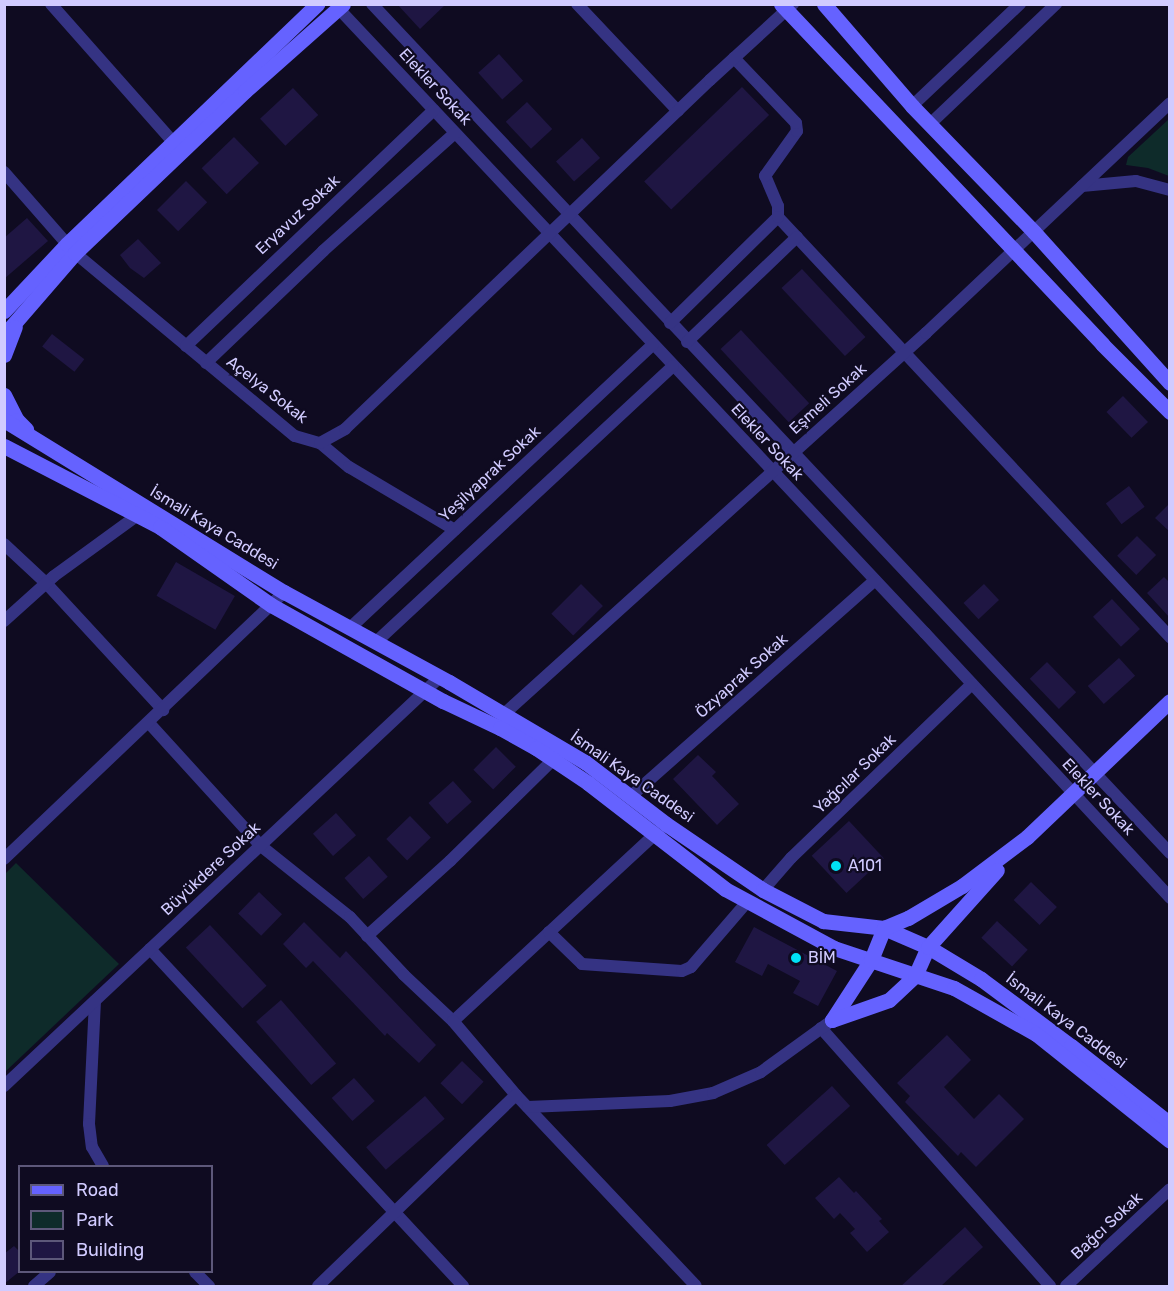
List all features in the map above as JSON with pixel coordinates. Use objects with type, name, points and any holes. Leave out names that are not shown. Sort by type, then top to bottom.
[{"type":"street","points":[[51,4],[172,141]]},
{"type":"street","points":[[4,335],[71,248],[172,141],[317,4]]},
{"type":"street","name":"Elekler Sokak","points":[[372,4],[571,214],[687,342],[1095,771],[1170,853]]},
{"type":"street","points":[[577,4],[678,111]]},
{"type":"street","points":[[824,4],[912,106],[1034,232],[1170,383]]},
{"type":"street","points":[[912,106],[1020,4]]},
{"type":"street","points":[[930,124],[1056,4]]},
{"type":"street","points":[[320,443],[345,429],[787,6],[1013,251],[1170,412]]},
{"type":"street","points":[[4,310],[341,7]]},
{"type":"street","name":"Elekler Sokak","points":[[341,7],[455,133],[1170,898]]},
{"type":"street","points":[[734,58],[796,123],[798,131],[765,176],[778,206],[778,217],[1170,637]]},
{"type":"street","name":"Eşmeli Sokak","points":[[504,714],[906,352],[1170,103]]},
{"type":"street","name":"Eryavuz Sokak","points":[[186,346],[434,110]]},
{"type":"street","points":[[206,363],[323,250],[455,133]]},
{"type":"street","name":"Açelya Sokak","points":[[4,172],[71,248],[295,436],[320,443],[349,467],[455,530]]},
{"type":"street","points":[[1082,186],[1136,181],[1170,190]]},
{"type":"street","points":[[670,323],[778,217]]},
{"type":"street","points":[[687,342],[797,237]]},
{"type":"street","points":[[4,355],[6,345],[23,311]]},
{"type":"street","name":"Yeşilyaprak Sokak","points":[[350,628],[652,344]]},
{"type":"street","points":[[376,642],[673,366]]},
{"type":"street","points":[[4,394],[17,420],[39,442]]},
{"type":"street","name":"İsmali Kaya Caddesi","points":[[4,420],[142,511],[504,714],[559,755],[654,835],[725,890],[834,948],[954,988],[1036,1034],[1170,1141]]},
{"type":"street","points":[[4,446],[142,511],[271,605],[424,691],[559,755],[450,861],[367,936]]},
{"type":"street","points":[[4,621],[46,583],[142,511]]},
{"type":"street","points":[[4,544],[46,583],[163,710]]},
{"type":"street","name":"Özyaprak Sokak","points":[[630,796],[875,580]]},
{"type":"street","points":[[4,859],[285,592]]},
{"type":"street","name":"Büyükdere Sokak","points":[[4,1086],[440,677]]},
{"type":"street","name":"Yağcılar Sokak","points":[[763,890],[791,858],[972,684]]},
{"type":"street","points":[[528,1107],[670,1101],[713,1093],[761,1072],[826,1024],[889,1000],[915,976],[928,947],[1027,837],[1170,701]]},
{"type":"street","points":[[149,723],[261,846],[350,917],[404,975],[453,1021],[516,1095],[696,1287]]},
{"type":"street","name":"İsmali Kaya Caddesi","points":[[559,755],[630,796],[666,824],[763,890],[823,921],[884,928],[928,947],[981,979],[1170,1124]]},
{"type":"street","points":[[453,1021],[666,824]]},
{"type":"street","points":[[826,1024],[871,960],[884,928],[908,918],[962,886],[1027,837]]},
{"type":"street","points":[[549,932],[582,964],[681,971],[691,967],[747,902]]},
{"type":"street","points":[[150,949],[463,1287]]},
{"type":"street","points":[[95,1001],[89,1124],[92,1147],[102,1165]]},
{"type":"street","points":[[826,1024],[1050,1287]]},
{"type":"street","points":[[318,1287],[516,1095]]},
{"type":"street","name":"Bağcı Sokak","points":[[1066,1287],[1170,1189]]},
{"type":"street","points":[[34,1287],[49,1273]]},
{"type":"street","points":[[196,1273],[209,1287]]},
{"type":"green space","points":[[1169,119],[1169,176],[1148,168],[1126,165],[1128,157]]},
{"type":"green space","points":[[16,863],[119,964],[5,1072],[5,874]]},
{"type":"building","points":[[397,4],[446,4],[420,29]]},
{"type":"building","points":[[499,54],[523,81],[502,99],[478,73]]},
{"type":"building","points":[[742,87],[769,115],[671,210],[644,181]]},
{"type":"building","points":[[293,88],[318,115],[285,146],[260,119]]},
{"type":"building","points":[[527,102],[552,129],[531,149],[506,122]]},
{"type":"building","points":[[234,137],[259,163],[227,194],[202,168]]},
{"type":"building","points":[[582,138],[600,158],[574,181],[556,161]]},
{"type":"building","points":[[186,181],[207,202],[178,231],[157,210]]},
{"type":"building","points":[[27,218],[48,241],[4,279],[4,238]]},
{"type":"building","points":[[138,239],[161,263],[144,278],[130,268],[120,255]]},
{"type":"building","points":[[802,269],[865,337],[845,356],[782,288]]},
{"type":"building","points":[[741,330],[809,403],[789,422],[721,349]]},
{"type":"building","points":[[52,334],[84,359],[74,372],[42,347]]},
{"type":"building","points":[[1123,396],[1148,422],[1131,438],[1106,412]]},
{"type":"building","points":[[1129,486],[1145,507],[1121,524],[1106,503]]},
{"type":"building","points":[[1170,503],[1170,532],[1155,518]]},
{"type":"building","points":[[1137,536],[1156,555],[1136,575],[1117,556]]},
{"type":"building","points":[[176,562],[235,596],[215,630],[156,596]]},
{"type":"building","points":[[1164,577],[1170,583],[1170,618],[1147,593]]},
{"type":"building","points":[[581,584],[603,606],[573,636],[551,614]]},
{"type":"building","points":[[984,584],[999,600],[979,619],[964,603]]},
{"type":"building","points":[[1112,599],[1140,629],[1121,647],[1093,617]]},
{"type":"building","points":[[1119,658],[1135,676],[1104,704],[1088,686]]},
{"type":"building","points":[[1047,662],[1076,692],[1059,709],[1030,679]]},
{"type":"building","points":[[496,747],[516,767],[493,789],[473,770]]},
{"type":"building","points":[[698,755],[716,772],[712,776],[739,804],[717,825],[673,779]]},
{"type":"building","points":[[453,781],[472,802],[447,824],[428,803]]},
{"type":"building","points":[[336,813],[356,835],[333,856],[313,834]]},
{"type":"building","points":[[410,816],[431,838],[407,861],[386,839]]},
{"type":"building","points":[[849,821],[884,858],[846,893],[812,856]]},
{"type":"building","points":[[369,856],[388,877],[363,899],[344,878]]},
{"type":"building","points":[[1031,882],[1057,907],[1040,925],[1014,900]]},
{"type":"building","points":[[259,892],[282,914],[261,936],[238,914]]},
{"type":"building","points":[[997,921],[1028,950],[1012,966],[981,938]]},
{"type":"building","points":[[304,922],[340,958],[346,951],[436,1045],[419,1063],[387,1033],[385,1036],[313,961],[306,968],[283,944]]},
{"type":"building","points":[[210,925],[267,986],[242,1008],[186,948]]},
{"type":"building","points":[[754,927],[837,971],[818,1006],[793,993],[800,981],[768,964],[762,976],[735,962]]},
{"type":"building","points":[[281,1000],[336,1063],[311,1085],[256,1022]]},
{"type":"building","points":[[947,1035],[971,1060],[944,1087],[974,1119],[999,1094],[1024,1119],[976,1167],[961,1152],[958,1156],[905,1102],[910,1096],[897,1083]]},
{"type":"building","points":[[462,1061],[484,1082],[462,1104],[440,1083]]},
{"type":"building","points":[[354,1078],[375,1101],[352,1121],[332,1098]]},
{"type":"building","points":[[832,1086],[850,1106],[785,1165],[767,1145]]},
{"type":"building","points":[[425,1096],[445,1119],[386,1170],[366,1147]]},
{"type":"building","points":[[839,1177],[854,1193],[856,1191],[882,1219],[879,1221],[889,1232],[867,1252],[850,1233],[855,1229],[840,1213],[834,1219],[815,1198]]},
{"type":"building","points":[[965,1227],[983,1247],[940,1287],[900,1287]]},
{"type":"building","points":[[14,1246],[18,1250],[18,1273],[4,1284],[4,1254]]},
{"type":"place","name":"A101","points":[[836,866]]},
{"type":"place","name":"BİM","points":[[796,958]]}]
